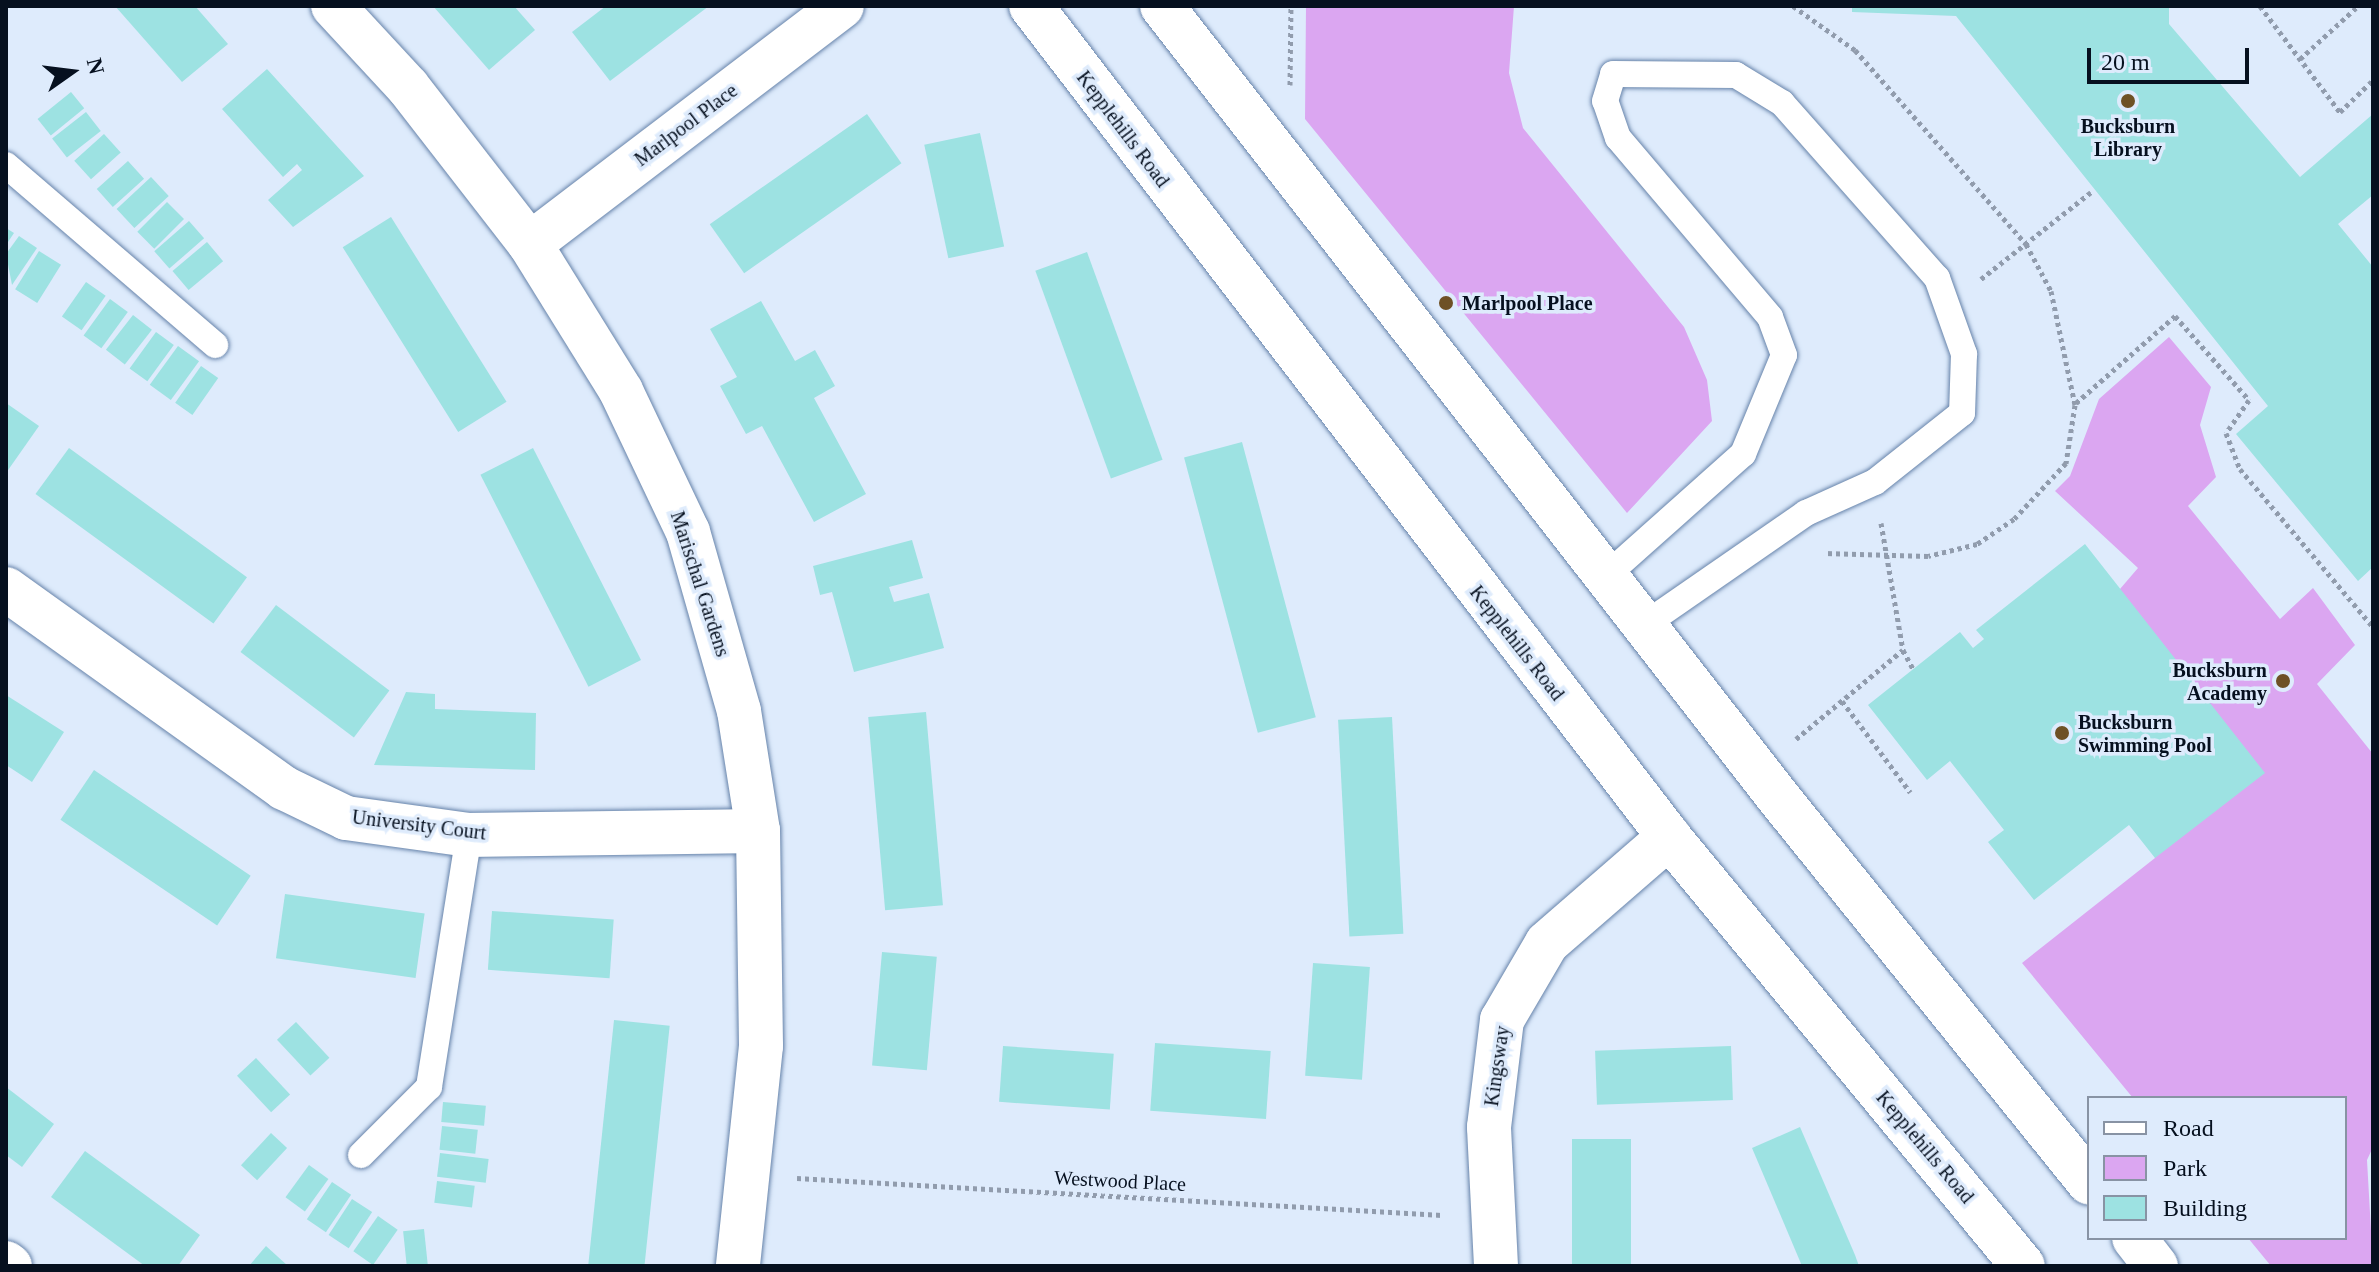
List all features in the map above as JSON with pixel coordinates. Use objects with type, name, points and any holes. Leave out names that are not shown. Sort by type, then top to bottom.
[{"type":"street","name":"Marischal Gardens","points":[[333,6],[408,87],[530,244],[621,391],[688,532],[739,711],[758,831],[761,1046],[738,1266]]},
{"type":"street","name":"Marlpool Place","points":[[530,244],[842,6]]},
{"type":"street","name":"Kepplehills Road","points":[[1031,6],[1669,837],[2023,1266]]},
{"type":"street","points":[[1162,6],[1757,771],[2087,1180]]},
{"type":"street","name":"University Court","points":[[6,589],[284,788],[346,818],[469,835],[758,831]]},
{"type":"street","name":"Kingsway","points":[[1496,1266],[1491,1218],[1493,1071],[1502,1020],[1521,977],[1576,913],[1669,837]]},
{"type":"street","points":[[2136,1240],[2156,1266]]},
{"type":"lane","points":[[1607,575],[1743,454],[1784,355],[1770,317],[1618,138],[1605,101],[1613,74],[1736,75],[1782,103],[1937,278],[1964,354],[1962,413],[1875,482],[1806,513],[1644,625]]},
{"type":"lane","points":[[6,165],[215,345]]},
{"type":"lane","points":[[361,1155],[429,1087],[469,835]]},
{"type":"path","points":[[1258,127],[1290,101],[1291,6]]},
{"type":"path","points":[[2260,6],[2340,112],[2373,80]]},
{"type":"path","points":[[2300,59],[2358,6]]},
{"type":"path","points":[[1944,298],[1989,275],[2091,192]]},
{"type":"path","points":[[2075,405],[2175,316],[2249,400],[2226,433],[2240,469],[2373,627]]},
{"type":"path","points":[[1875,482],[1903,650],[1913,669]]},
{"type":"path","points":[[1757,771],[1903,650]]},
{"type":"path","points":[[1842,701],[1910,792]]},
{"type":"path","name":"Westwood Place","points":[[747,1175],[1491,1218]]},
{"type":"green space","points":[[1306,6],[1514,6],[1509,73],[1523,128],[1684,327],[1707,380],[1712,421],[1627,513],[1305,119]]},
{"type":"green space","points":[[2169,337],[2211,387],[2200,425],[2216,477],[2188,506],[2280,619],[2313,588],[2355,645],[2317,684],[2373,754],[2373,1147],[2367,1160],[2373,1266],[2271,1266],[2250,1240],[2347,1240],[2347,1096],[2131,1096],[2022,963],[2155,858],[2120,589],[2138,568],[2055,491],[2070,476],[2099,399]]},
{"type":"building","points":[[115,6],[195,6],[228,44],[182,82]]},
{"type":"building","points":[[433,6],[514,6],[535,30],[489,70]]},
{"type":"building","points":[[606,6],[709,6],[610,81],[572,32]]},
{"type":"building","points":[[1852,6],[2169,6],[2169,24],[2300,177],[2373,114],[2373,195],[2338,224],[2373,267],[2373,567],[2358,581],[2236,434],[2268,406],[1956,16],[1852,12]]},
{"type":"building","points":[[267,69],[364,176],[293,227],[268,200],[302,170],[297,164],[283,177],[222,109]]},
{"type":"building","points":[[71,92],[84,108],[51,135],[38,119]]},
{"type":"building","points":[[86,112],[101,131],[67,157],[52,138]]},
{"type":"building","points":[[867,114],[901,163],[744,273],[710,224]]},
{"type":"building","points":[[980,133],[1004,246],[948,258],[924,145]]},
{"type":"building","points":[[104,134],[121,153],[91,179],[74,161]]},
{"type":"building","points":[[128,161],[144,179],[113,207],[97,189]]},
{"type":"building","points":[[151,177],[169,196],[134,228],[117,209]]},
{"type":"building","points":[[167,202],[184,219],[154,249],[137,232]]},
{"type":"building","points":[[391,217],[507,402],[458,432],[343,247]]},
{"type":"building","points":[[189,221],[204,238],[169,269],[154,251]]},
{"type":"building","points":[[6,228],[14,233],[6,245]]},
{"type":"building","points":[[19,236],[37,248],[12,285],[6,254]]},
{"type":"building","points":[[207,242],[223,261],[189,290],[173,271]]},
{"type":"building","points":[[39,251],[61,265],[37,303],[15,289]]},
{"type":"building","points":[[1087,252],[1163,460],[1111,478],[1035,271]]},
{"type":"building","points":[[86,282],[106,296],[82,330],[62,316]]},
{"type":"building","points":[[110,299],[128,312],[101,348],[84,335]]},
{"type":"building","points":[[761,301],[795,361],[815,350],[835,386],[814,398],[866,494],[814,522],[762,426],[746,434],[720,386],[737,377],[710,329]]},
{"type":"building","points":[[133,315],[152,330],[125,364],[106,350]]},
{"type":"building","points":[[156,332],[174,345],[147,381],[130,368]]},
{"type":"building","points":[[178,346],[199,361],[171,400],[150,385]]},
{"type":"building","points":[[201,366],[218,378],[192,415],[175,403]]},
{"type":"building","points":[[6,403],[39,426],[6,473]]},
{"type":"building","points":[[1242,442],[1316,717],[1258,733],[1184,458]]},
{"type":"building","points":[[69,448],[247,577],[213,623],[35,494]]},
{"type":"building","points":[[533,448],[641,660],[588,687],[480,475]]},
{"type":"building","points":[[912,540],[923,578],[889,587],[894,602],[929,593],[944,648],[854,672],[832,592],[820,595],[813,566]]},
{"type":"building","name":"Bucksburn Swimming Pool","points":[[2085,544],[2265,773],[2155,858],[2129,825],[2034,900],[1988,842],[2004,830],[1950,761],[1927,780],[1868,705],[1960,632],[1973,648],[1984,639],[1976,630]]},
{"type":"building","points":[[276,605],[389,690],[354,738],[240,652]]},
{"type":"building","points":[[406,692],[435,694],[435,709],[536,713],[535,770],[374,765]]},
{"type":"building","points":[[6,695],[64,732],[32,782],[6,765]]},
{"type":"building","points":[[926,712],[943,905],[885,910],[868,717]]},
{"type":"building","points":[[1392,717],[1403,934],[1349,937],[1338,720]]},
{"type":"building","points":[[94,770],[251,876],[217,925],[60,820]]},
{"type":"building","points":[[285,894],[425,914],[416,978],[276,958]]},
{"type":"building","points":[[492,911],[614,920],[610,978],[488,970]]},
{"type":"building","points":[[882,952],[937,957],[927,1070],[872,1066]]},
{"type":"building","points":[[1313,963],[1370,967],[1362,1080],[1305,1076]]},
{"type":"building","points":[[614,1020],[670,1026],[644,1266],[588,1266]]},
{"type":"building","points":[[296,1022],[329,1058],[310,1076],[277,1040]]},
{"type":"building","points":[[1155,1043],[1271,1051],[1266,1119],[1150,1111]]},
{"type":"building","points":[[1003,1046],[1114,1054],[1110,1110],[999,1102]]},
{"type":"building","points":[[1731,1046],[1733,1100],[1597,1105],[1595,1051]]},
{"type":"building","points":[[256,1058],[290,1095],[271,1112],[237,1076]]},
{"type":"building","points":[[6,1087],[54,1124],[22,1167],[6,1155]]},
{"type":"building","points":[[443,1102],[486,1106],[484,1126],[441,1122]]},
{"type":"building","points":[[442,1126],[478,1130],[475,1154],[439,1150]]},
{"type":"building","points":[[1800,1127],[1859,1266],[1802,1266],[1752,1148]]},
{"type":"building","points":[[271,1133],[287,1148],[257,1180],[241,1165]]},
{"type":"building","points":[[1572,1139],[1631,1139],[1631,1266],[1572,1266]]},
{"type":"building","points":[[85,1151],[200,1235],[178,1266],[145,1266],[51,1197]]},
{"type":"building","points":[[440,1153],[489,1159],[486,1183],[437,1177]]},
{"type":"building","points":[[309,1165],[328,1179],[305,1211],[285,1197]]},
{"type":"building","points":[[437,1181],[475,1186],[472,1207],[434,1203]]},
{"type":"building","points":[[332,1182],[351,1195],[326,1232],[307,1219]]},
{"type":"building","points":[[352,1199],[372,1212],[349,1248],[329,1235]]},
{"type":"building","points":[[378,1216],[398,1230],[373,1265],[353,1251]]},
{"type":"building","points":[[424,1229],[428,1266],[407,1266],[403,1231]]},
{"type":"building","points":[[266,1246],[288,1266],[249,1266]]},
{"type":"place","name":"Bucksburn Library","points":[[2128,101]]},
{"type":"place","name":"Marlpool Place","points":[[1446,303]]},
{"type":"place","name":"Bucksburn Academy","points":[[2283,681]]},
{"type":"place","name":"Bucksburn Swimming Pool","points":[[2062,733]]}]
